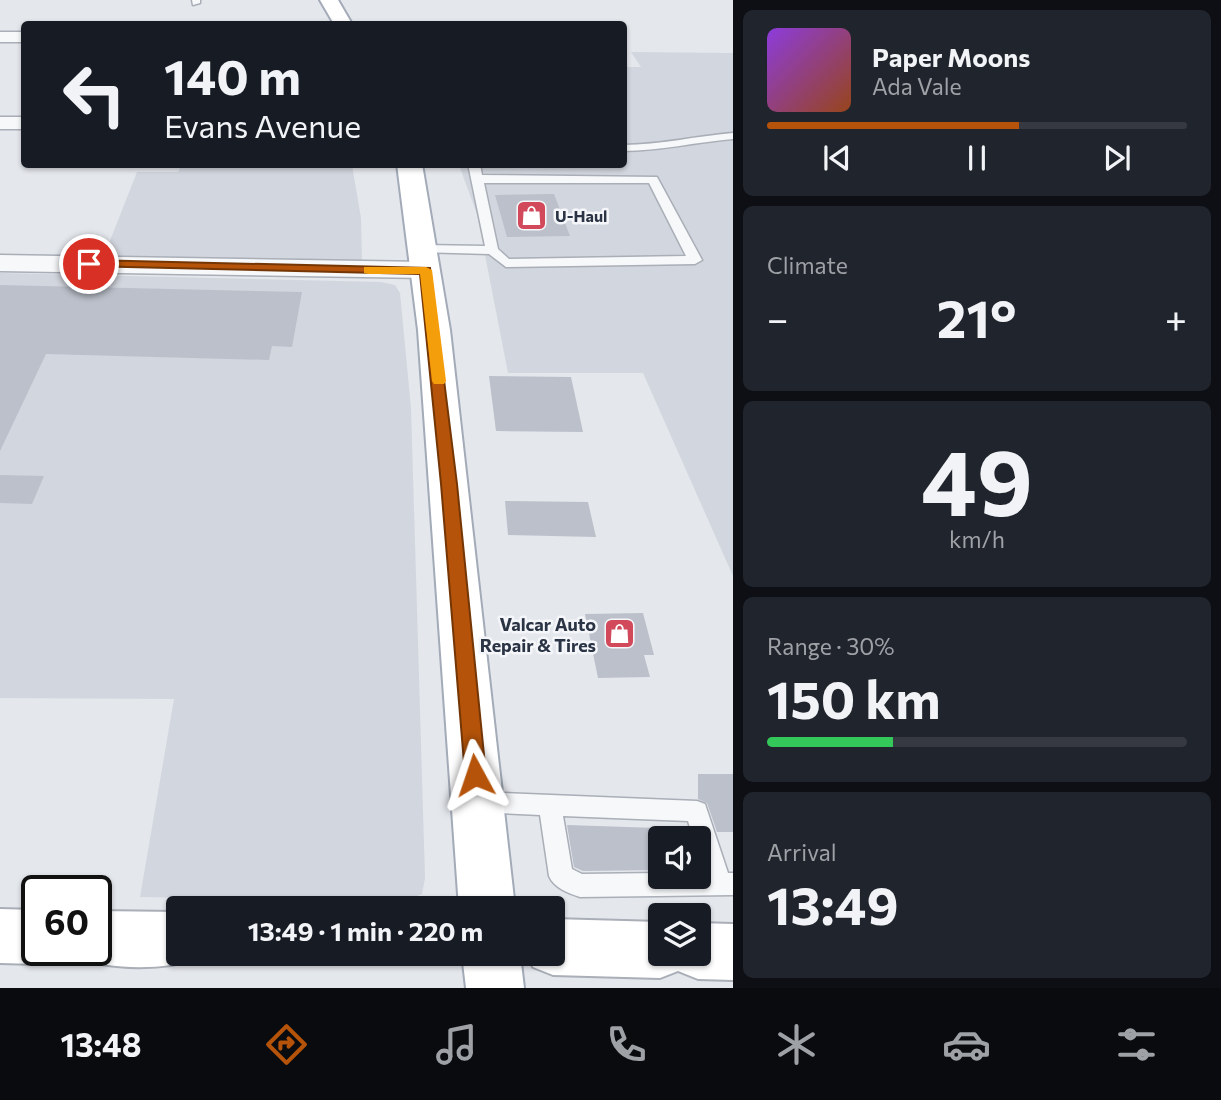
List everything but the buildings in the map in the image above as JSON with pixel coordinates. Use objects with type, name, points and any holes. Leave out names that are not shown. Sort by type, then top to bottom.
[{"type":"main road","points":[[329,0],[341,21]]},
{"type":"main road","points":[[410,168],[424,260],[454,536],[486,896]]},
{"type":"main road","points":[[0,936],[21,937]]},
{"type":"main road","points":[[112,938],[166,939]]},
{"type":"main road","points":[[565,947],[648,950]]},
{"type":"main road","points":[[711,951],[733,951]]},
{"type":"main road","points":[[492,966],[495,988]]},
{"type":"street","points":[[0,37],[21,37]]},
{"type":"street","points":[[0,122],[21,123]]},
{"type":"street","points":[[0,262],[424,260]]},
{"type":"lane","points":[[627,148],[654,148],[693,139],[733,136]]},
{"type":"lane","points":[[475,168],[477,179],[492,250],[506,262],[695,260],[653,180],[477,179]]},
{"type":"lane","points":[[424,260],[492,250]]},
{"type":"lane","points":[[478,802],[697,811],[726,884],[580,886],[561,876],[550,805]]},
{"type":"shaded area","points":[[631,52],[733,53],[733,576],[643,373],[508,373],[477,214],[460,168],[627,168],[627,67],[641,67]]},
{"type":"shaded area","points":[[180,168],[353,168],[361,218],[362,261],[104,256],[137,172],[178,172]]},
{"type":"shaded area","points":[[0,273],[381,282],[395,285],[400,293],[411,408],[425,878],[422,894],[140,897],[174,699],[0,698]]},
{"type":"slow traffic","points":[[368,270],[426,270],[439,381]]},
{"type":"place","name":"U-Haul","points":[[532,215]]},
{"type":"place","name":"Valcar Auto Repair & Tires","points":[[619,634]]},
{"type":"route","points":[[89,264],[426,270],[449,484],[475,775]]}]
